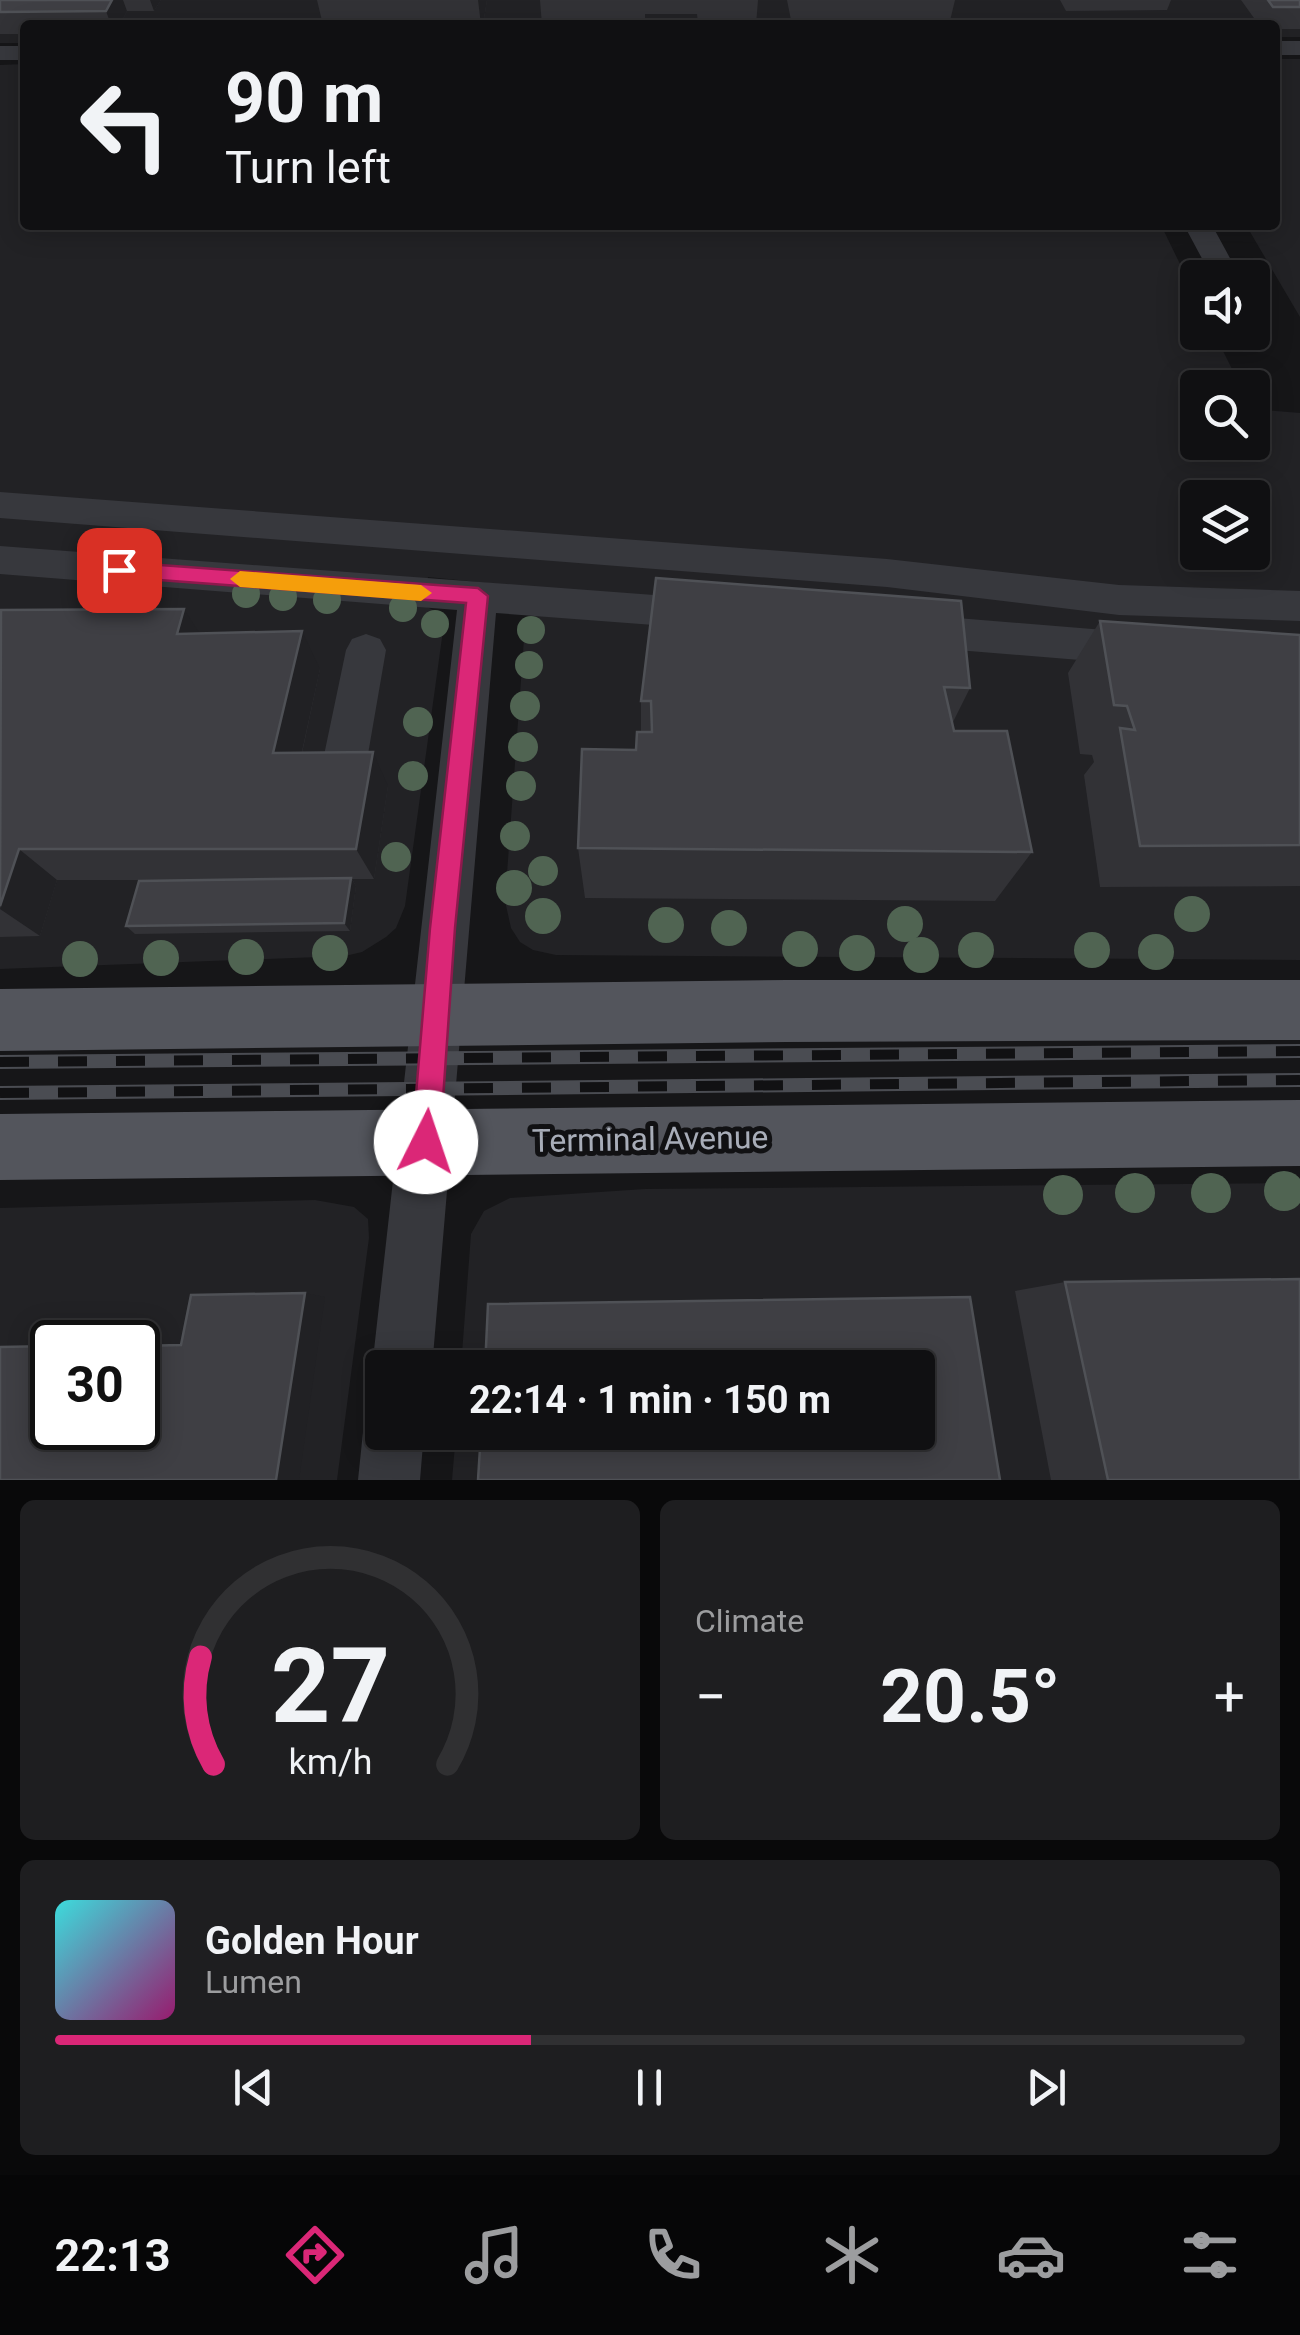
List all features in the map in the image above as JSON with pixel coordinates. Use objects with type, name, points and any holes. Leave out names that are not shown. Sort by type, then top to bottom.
[{"type":"main road","points":[[0,1020],[1300,1010]]},
{"type":"main road","name":"Terminal Avenue","points":[[0,1147],[1300,1133]]},
{"type":"street","points":[[1201,230],[1216,260]]},
{"type":"street","points":[[0,505],[887,573],[1119,600],[1300,606]]},
{"type":"street","points":[[1,562],[748,618]]},
{"type":"street","points":[[404,1350],[478,596]]},
{"type":"street","points":[[879,628],[1178,652]]},
{"type":"street","points":[[345,760],[366,650]]},
{"type":"street","points":[[389,1480],[392,1450]]},
{"type":"shaded area","points":[[0,0],[1300,0],[1300,37],[1280,37],[1280,20],[20,20],[20,43],[0,43]]},
{"type":"shaded area","points":[[1280,59],[1300,59],[1300,317],[1249,230],[1280,230]]},
{"type":"shaded area","points":[[20,64],[20,230],[1163,230],[1180,264],[1180,350],[1222,350],[1232,370],[1180,370],[1180,460],[1270,460],[1270,410],[1300,413],[1300,960],[556,955],[533,950],[520,942],[511,928],[505,901],[525,625],[535,616],[549,589],[428,577],[421,604],[445,616],[405,906],[396,928],[386,937],[362,952],[345,956],[0,969],[0,65]]},
{"type":"shaded area","points":[[1300,1183],[1300,1480],[452,1480],[455,1450],[935,1450],[935,1350],[462,1350],[471,1234],[484,1211],[510,1198],[645,1189]]},
{"type":"shaded area","points":[[315,1200],[354,1207],[368,1219],[369,1238],[337,1480],[0,1480],[0,1208]]},
{"type":"building","points":[[0,0],[112,0],[106,11],[0,12]]},
{"type":"building","points":[[1268,0],[1300,0],[1300,7],[1273,7]]},
{"type":"building","points":[[656,578],[961,601],[970,688],[944,687],[954,731],[1007,731],[1032,852],[578,848],[582,749],[636,750],[637,732],[652,732],[651,701],[641,701]]},
{"type":"building","points":[[184,609],[177,634],[302,631],[273,753],[373,752],[356,849],[19,849],[0,906],[1,610]]},
{"type":"building","points":[[1100,621],[1300,635],[1300,845],[1140,846],[1120,728],[1135,730],[1127,706],[1114,705]]},
{"type":"building","points":[[351,878],[344,923],[126,926],[139,881]]},
{"type":"building","points":[[1300,1279],[1300,1480],[1108,1480],[1065,1282]]},
{"type":"building","points":[[305,1293],[276,1480],[0,1480],[0,1347],[30,1346],[30,1450],[160,1450],[160,1345],[181,1345],[191,1295]]},
{"type":"building","points":[[970,1297],[1000,1480],[478,1480],[480,1450],[935,1450],[935,1350],[486,1350],[488,1304]]},
{"type":"railway","points":[[0,1062],[1300,1051]]},
{"type":"railway","points":[[0,1093],[1300,1080]]},
{"type":"slow traffic","points":[[240,579],[421,593]]},
{"type":"route","points":[[119,570],[478,596],[443,928],[426,1142]]}]
